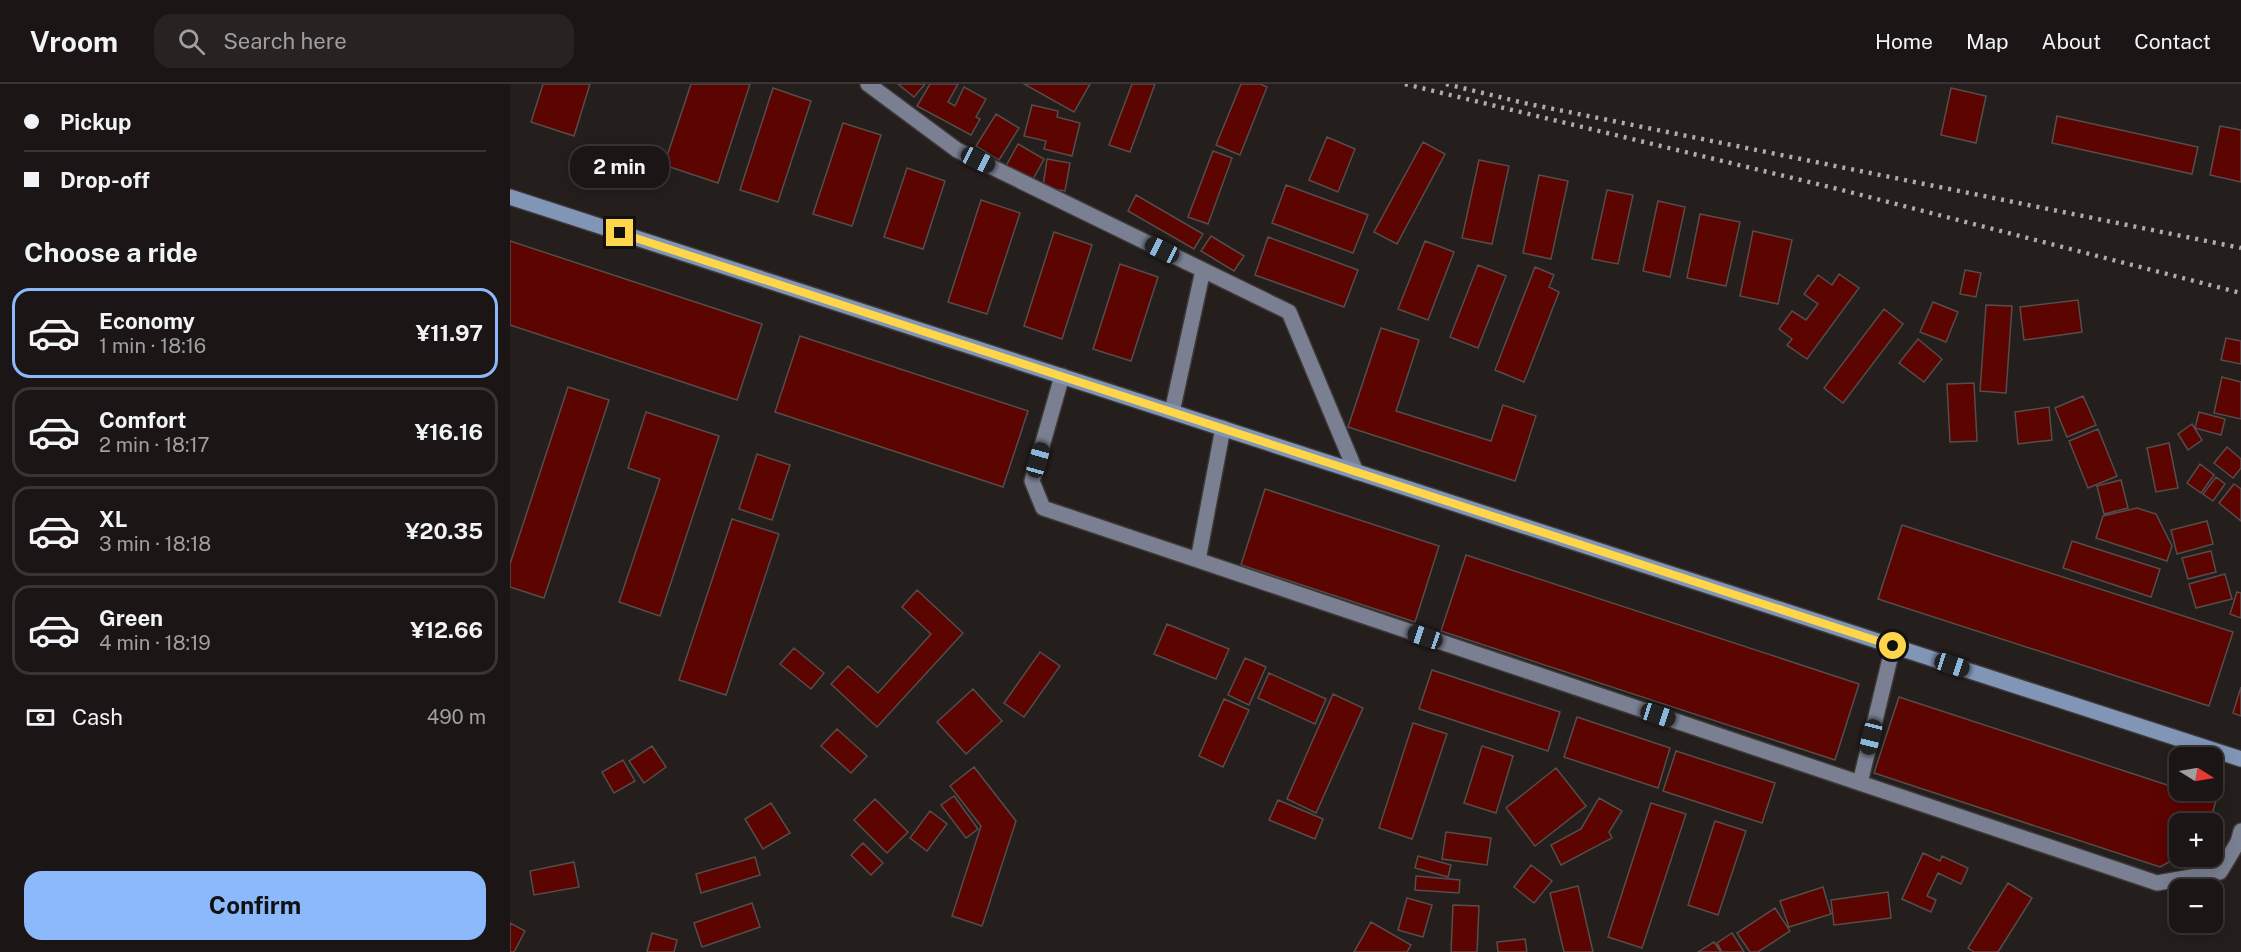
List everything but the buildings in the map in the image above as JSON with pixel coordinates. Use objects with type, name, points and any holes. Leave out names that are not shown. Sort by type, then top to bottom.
[{"type":"main road","points":[[510,197],[2241,759]]},
{"type":"street","points":[[868,84],[957,150],[1289,312],[1356,472]]},
{"type":"street","points":[[1172,412],[1203,270]]},
{"type":"street","points":[[1062,376],[1032,481],[1043,508],[2157,883],[2220,872],[2238,842],[2241,831]]},
{"type":"street","points":[[1198,560],[1223,428]]},
{"type":"street","points":[[1860,783],[1893,646]]},
{"type":"railway","points":[[1405,84],[1842,190],[2241,293]]},
{"type":"railway","points":[[1446,84],[1524,103],[2241,248]]},
{"type":"route","points":[[620,233],[1893,646]]}]
